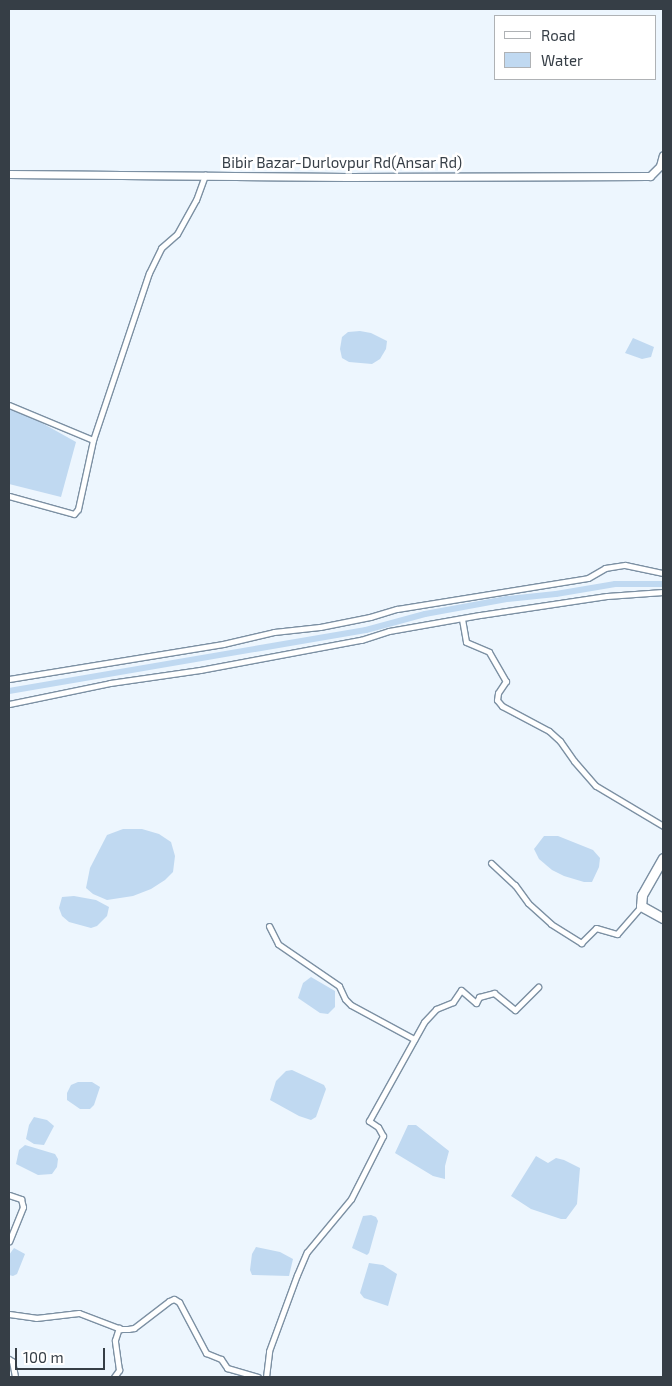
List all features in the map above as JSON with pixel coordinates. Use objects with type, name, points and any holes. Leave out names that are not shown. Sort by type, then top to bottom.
[{"type":"highway","points":[[663,858],[642,896],[641,906],[663,918]]},
{"type":"street","name":"Bibir Bazar-Durlovpur Rd(Ansar Rd)","points":[[9,174],[28,176],[650,176],[660,166],[663,155]]},
{"type":"street","points":[[9,496],[74,514],[78,509],[93,440],[149,273],[161,248],[177,234],[196,200],[204,175]]},
{"type":"street","points":[[9,406],[93,440]]},
{"type":"street","points":[[9,678],[223,644],[274,632],[353,620],[397,609],[588,578],[605,568],[625,565],[663,573]]},
{"type":"street","points":[[9,704],[110,683],[200,670],[361,640],[389,631],[462,618],[607,596],[663,592]]},
{"type":"street","points":[[462,618],[466,642],[489,652],[506,681],[498,693],[497,700],[502,706],[550,731],[596,786],[663,826]]},
{"type":"street","points":[[491,863],[515,885],[528,903],[551,924],[581,943],[596,928],[617,934],[641,906]]},
{"type":"street","points":[[269,926],[278,944],[339,986],[345,999],[351,1006],[414,1038]]},
{"type":"street","points":[[266,1377],[269,1351],[296,1275],[307,1252],[351,1199],[383,1136],[378,1127],[369,1122],[414,1038],[436,1009],[453,1002],[461,990],[476,1003],[480,997],[494,993],[515,1010],[538,987]]},
{"type":"street","points":[[9,1194],[21,1200],[23,1207],[9,1241]]},
{"type":"street","points":[[9,1314],[36,1318],[79,1313],[119,1328],[134,1328],[168,1301],[174,1299],[179,1302],[206,1353],[221,1359],[227,1368],[258,1377]]},
{"type":"street","points":[[114,1377],[119,1370],[115,1340],[119,1328]]},
{"type":"street","points":[[9,1359],[12,1361],[15,1377]]},
{"type":"water","points":[[360,331],[371,333],[387,341],[386,349],[380,359],[372,364],[349,362],[342,358],[340,349],[342,337],[348,332]]},
{"type":"water","points":[[633,338],[654,347],[651,357],[642,359],[625,353]]},
{"type":"water","points":[[9,408],[33,418],[76,442],[61,497],[9,484]]},
{"type":"water","points":[[123,829],[142,829],[159,834],[171,842],[175,856],[173,872],[151,889],[133,896],[107,900],[93,894],[86,888],[90,868],[107,835]]},
{"type":"water","points":[[544,836],[558,836],[593,850],[600,858],[599,867],[592,882],[584,882],[564,876],[552,870],[539,859],[534,849]]},
{"type":"water","points":[[74,896],[96,900],[109,907],[107,916],[97,926],[91,928],[69,922],[62,916],[59,908],[62,897]]},
{"type":"water","points":[[311,977],[335,991],[335,1007],[328,1014],[320,1013],[298,998],[303,983]]},
{"type":"water","points":[[292,1070],[324,1085],[326,1089],[316,1117],[311,1120],[299,1116],[270,1100],[276,1081],[286,1071]]},
{"type":"water","points":[[78,1082],[92,1082],[100,1087],[94,1105],[90,1109],[80,1109],[67,1100],[67,1093],[71,1085]]},
{"type":"water","points":[[34,1117],[47,1120],[54,1126],[44,1145],[34,1144],[26,1139],[29,1125]]},
{"type":"water","points":[[408,1125],[416,1125],[449,1151],[445,1166],[445,1179],[433,1176],[395,1153]]},
{"type":"water","points":[[25,1145],[55,1154],[58,1159],[57,1167],[52,1174],[38,1175],[16,1164],[19,1150]]},
{"type":"water","points":[[536,1156],[548,1163],[556,1158],[580,1168],[577,1204],[566,1219],[531,1209],[511,1196]]},
{"type":"water","points":[[371,1215],[376,1217],[378,1221],[367,1255],[352,1248],[363,1216]]},
{"type":"water","points":[[256,1247],[280,1252],[293,1259],[289,1276],[252,1275],[250,1270],[252,1254]]},
{"type":"water","points":[[14,1248],[25,1254],[17,1274],[13,1276],[9,1275],[9,1255]]},
{"type":"water","points":[[369,1263],[383,1265],[397,1274],[388,1306],[364,1298],[360,1293]]},
{"type":"waterway","points":[[9,691],[366,630],[425,614],[507,599],[556,594],[615,584],[663,584]]}]
